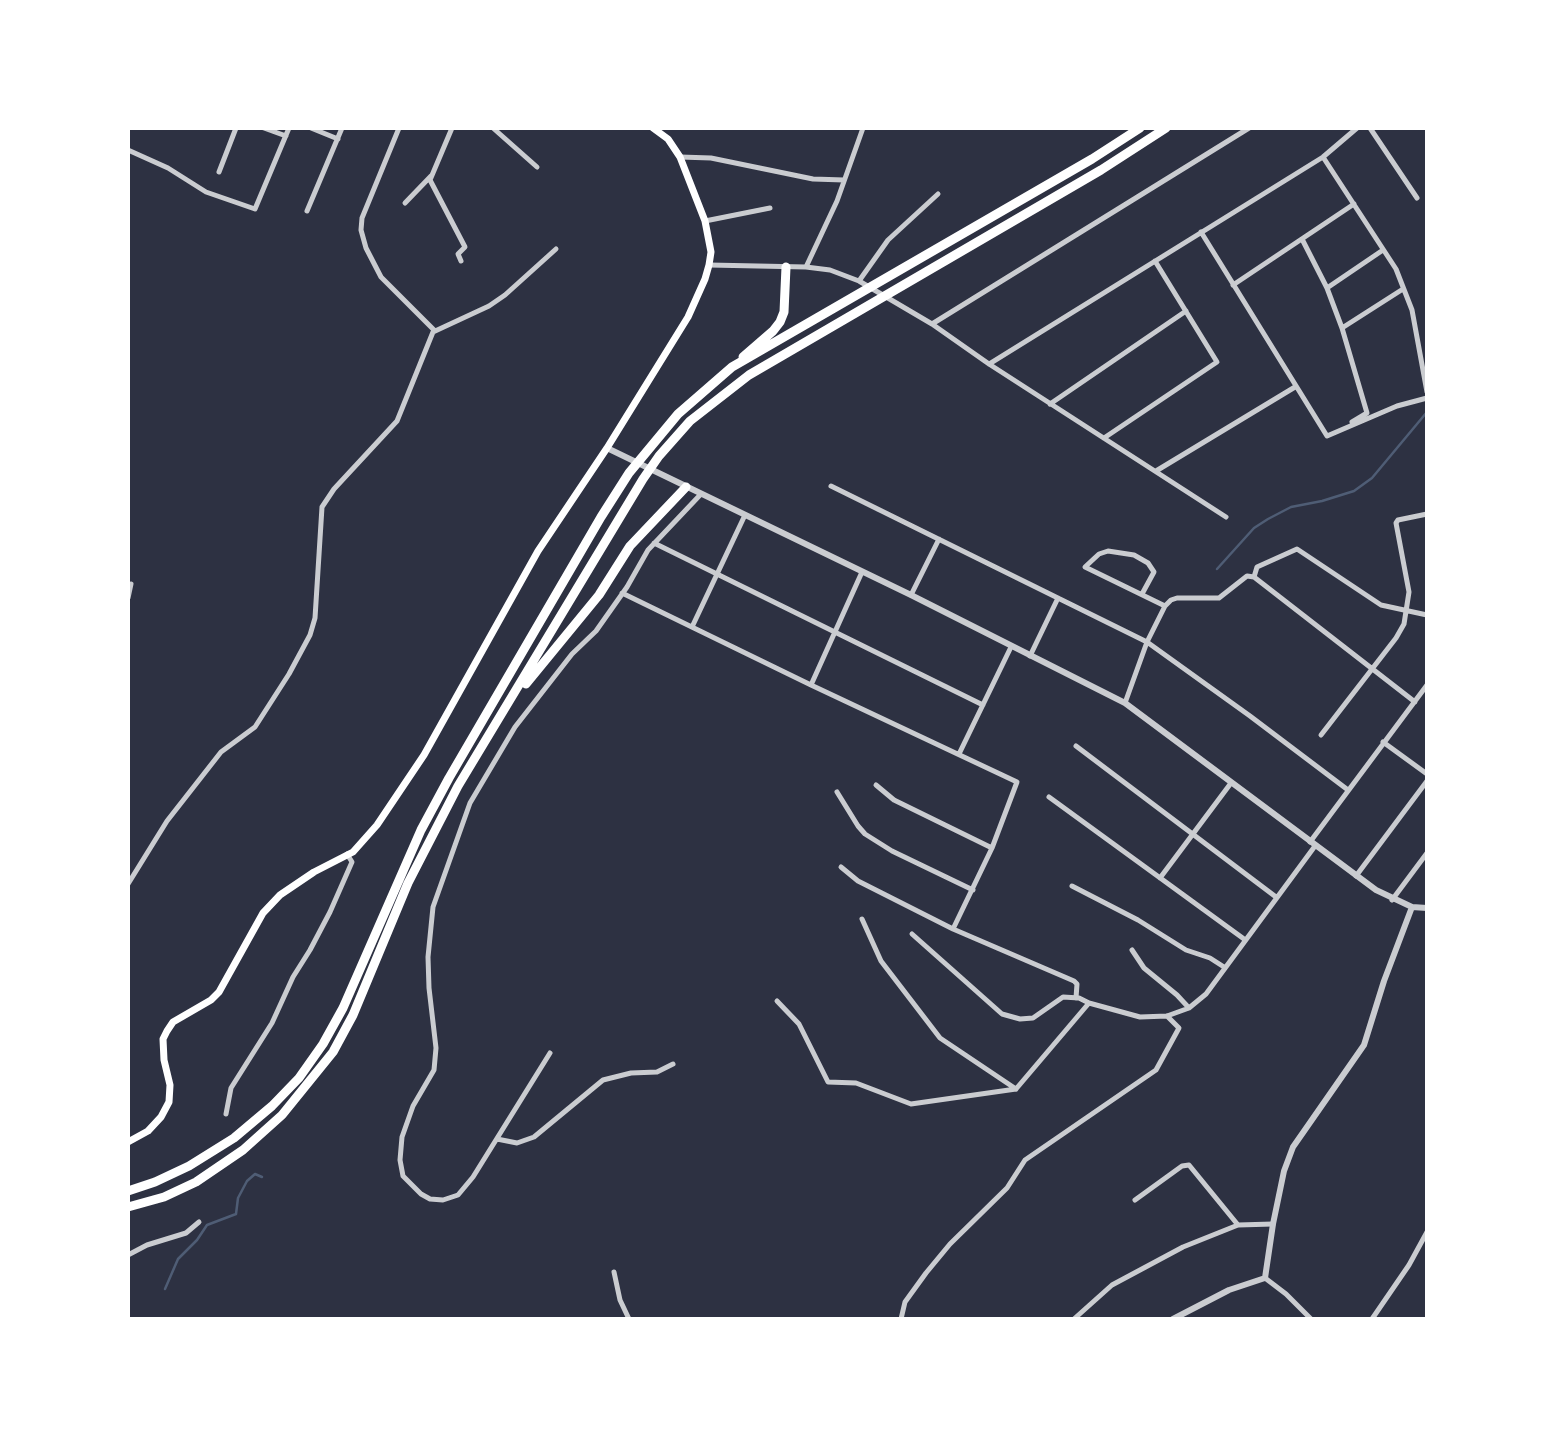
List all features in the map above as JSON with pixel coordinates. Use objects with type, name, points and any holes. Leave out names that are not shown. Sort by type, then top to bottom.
[{"type":"highway","points":[[732,367],[923,258],[1140,128]]},
{"type":"highway","points":[[128,1208],[196,1182],[243,1150],[282,1115],[309,1085],[333,1052],[353,1015],[408,883],[452,796],[643,479],[690,421],[749,375],[1101,170],[1166,128]]},
{"type":"highway","points":[[128,1191],[189,1166],[233,1138],[272,1106],[299,1078],[323,1044],[343,1008],[421,830],[601,517],[628,473],[678,414],[780,322],[784,312],[786,267]]},
{"type":"highway","points":[[507,706],[598,595],[630,546],[686,487]]},
{"type":"main road","points":[[128,1142],[148,1131],[161,1117],[169,1102],[170,1085],[164,1060],[163,1039],[173,1022],[211,1000],[219,992],[263,913],[281,895],[314,872],[347,854],[366,839],[377,825],[424,755],[538,551],[607,448],[688,317],[705,279],[711,252],[705,221],[680,157],[668,139],[653,128]]},
{"type":"street","points":[[219,172],[236,128]]},
{"type":"street","points":[[264,128],[286,136]]},
{"type":"street","points":[[128,150],[167,168],[206,192],[255,209],[289,128]]},
{"type":"street","points":[[311,128],[338,139]]},
{"type":"street","points":[[307,211],[342,128]]},
{"type":"street","points":[[399,128],[362,218],[361,230],[366,248],[380,277],[435,331]]},
{"type":"street","points":[[452,128],[430,180],[464,247],[458,254],[461,261]]},
{"type":"street","points":[[493,128],[537,167]]},
{"type":"street","points":[[806,267],[844,180],[863,128]]},
{"type":"street","points":[[932,324],[1249,128]]},
{"type":"street","points":[[989,364],[1323,157],[1357,128]]},
{"type":"street","points":[[1370,128],[1416,198]]},
{"type":"street","points":[[680,157],[710,158],[813,180],[844,180]]},
{"type":"street","points":[[1323,157],[1396,269],[1412,310],[1427,393]]},
{"type":"street","points":[[405,203],[433,173]]},
{"type":"street","points":[[859,281],[888,240],[937,194]]},
{"type":"street","points":[[1233,285],[1354,204]]},
{"type":"street","points":[[705,221],[770,208]]},
{"type":"street","points":[[1201,232],[1327,436],[1397,406],[1427,398]]},
{"type":"street","points":[[1302,239],[1327,288],[1342,328],[1367,413],[1344,428]]},
{"type":"street","points":[[128,884],[167,821],[221,752],[256,727],[289,674],[310,635],[315,618],[322,507],[334,489],[397,421],[435,331],[489,306],[556,249]]},
{"type":"street","points":[[1327,288],[1383,250]]},
{"type":"street","points":[[1104,438],[1217,362],[1155,261]]},
{"type":"street","points":[[709,265],[806,267],[830,270],[859,281],[932,324],[989,364],[1226,517]]},
{"type":"street","points":[[1342,328],[1403,289]]},
{"type":"street","points":[[1050,404],[1186,311]]},
{"type":"street","points":[[1156,471],[1295,387]]},
{"type":"street","points":[[607,448],[911,595],[1125,703],[1356,876],[1392,900],[1412,908],[1427,908]]},
{"type":"street","points":[[831,486],[1147,642],[1348,790]]},
{"type":"street","points":[[550,1053],[473,1177],[458,1195],[443,1200],[430,1199],[403,1176],[400,1160],[402,1137],[413,1106],[434,1070],[436,1048],[428,957],[433,907],[470,803],[522,719],[572,654],[596,631],[654,543],[701,494]]},
{"type":"street","points":[[1321,735],[1396,639],[1407,611],[1407,576],[1396,523],[1398,520],[1427,514]]},
{"type":"street","points":[[692,627],[745,515]]},
{"type":"street","points":[[911,595],[939,539]]},
{"type":"street","points":[[654,543],[983,705]]},
{"type":"street","points":[[1254,577],[1258,567],[1297,549],[1381,605],[1427,615]]},
{"type":"street","points":[[1142,594],[1154,572],[1148,563],[1134,555],[1108,551],[1099,554],[1085,567],[1165,607]]},
{"type":"street","points":[[811,685],[862,572]]},
{"type":"street","points":[[1125,703],[1147,642],[1165,607],[1177,598],[1219,598],[1247,576],[1254,577],[1415,702]]},
{"type":"street","points":[[128,598],[131,584]]},
{"type":"street","points":[[622,593],[1017,782],[992,848],[953,929]]},
{"type":"street","points":[[1030,656],[1058,598]]},
{"type":"street","points":[[959,754],[1011,647]]},
{"type":"street","points":[[912,934],[1002,1014],[1020,1019],[1033,1018],[1063,997],[1076,998],[1140,1017],[1167,1016],[1189,1008],[1206,994],[1313,844],[1348,790],[1427,685]]},
{"type":"street","points":[[1384,742],[1427,774]]},
{"type":"street","points":[[1076,746],[1276,897]]},
{"type":"street","points":[[1356,876],[1427,781]]},
{"type":"street","points":[[1160,878],[1231,783]]},
{"type":"street","points":[[876,785],[894,800],[992,848]]},
{"type":"street","points":[[837,792],[865,834],[892,851],[972,890]]},
{"type":"street","points":[[1049,797],[1244,939]]},
{"type":"street","points":[[1392,900],[1427,853]]},
{"type":"street","points":[[226,1114],[231,1088],[272,1023],[293,977],[330,912],[352,862],[347,854]]},
{"type":"street","points":[[841,867],[858,881],[953,929],[1074,981],[1077,984],[1076,998]]},
{"type":"street","points":[[1072,886],[1138,920],[1186,950],[1210,958],[1224,967]]},
{"type":"street","points":[[1265,1278],[1284,1171],[1293,1147],[1364,1045],[1384,981],[1412,908]]},
{"type":"street","points":[[862,919],[881,961],[940,1038],[1016,1089]]},
{"type":"street","points":[[1132,950],[1144,968],[1189,1008]]},
{"type":"street","points":[[777,1001],[799,1024],[828,1082],[856,1083],[911,1104],[1016,1089],[1089,1003]]},
{"type":"street","points":[[901,1319],[905,1302],[926,1273],[950,1244],[1007,1188],[1025,1160],[1156,1070],[1179,1028],[1167,1016]]},
{"type":"street","points":[[497,1139],[517,1143],[534,1138],[603,1080],[631,1073],[657,1072],[673,1064]]},
{"type":"street","points":[[1135,1200],[1182,1166],[1189,1165],[1238,1225]]},
{"type":"street","points":[[128,1255],[147,1245],[186,1233],[199,1222]]},
{"type":"street","points":[[1074,1319],[1112,1285],[1183,1247],[1238,1225],[1273,1224]]},
{"type":"street","points":[[1372,1319],[1409,1265],[1427,1232]]},
{"type":"street","points":[[614,1272],[620,1300],[629,1319]]},
{"type":"street","points":[[1173,1319],[1229,1290],[1265,1278]]},
{"type":"street","points":[[1265,1278],[1311,1319]]},
{"type":"waterway","points":[[1217,569],[1254,528],[1268,519],[1291,507],[1354,491],[1372,478],[1427,412]]},
{"type":"waterway","points":[[165,1289],[178,1259],[197,1240],[207,1225],[236,1214],[238,1198],[247,1181],[255,1174],[262,1177]]}]
